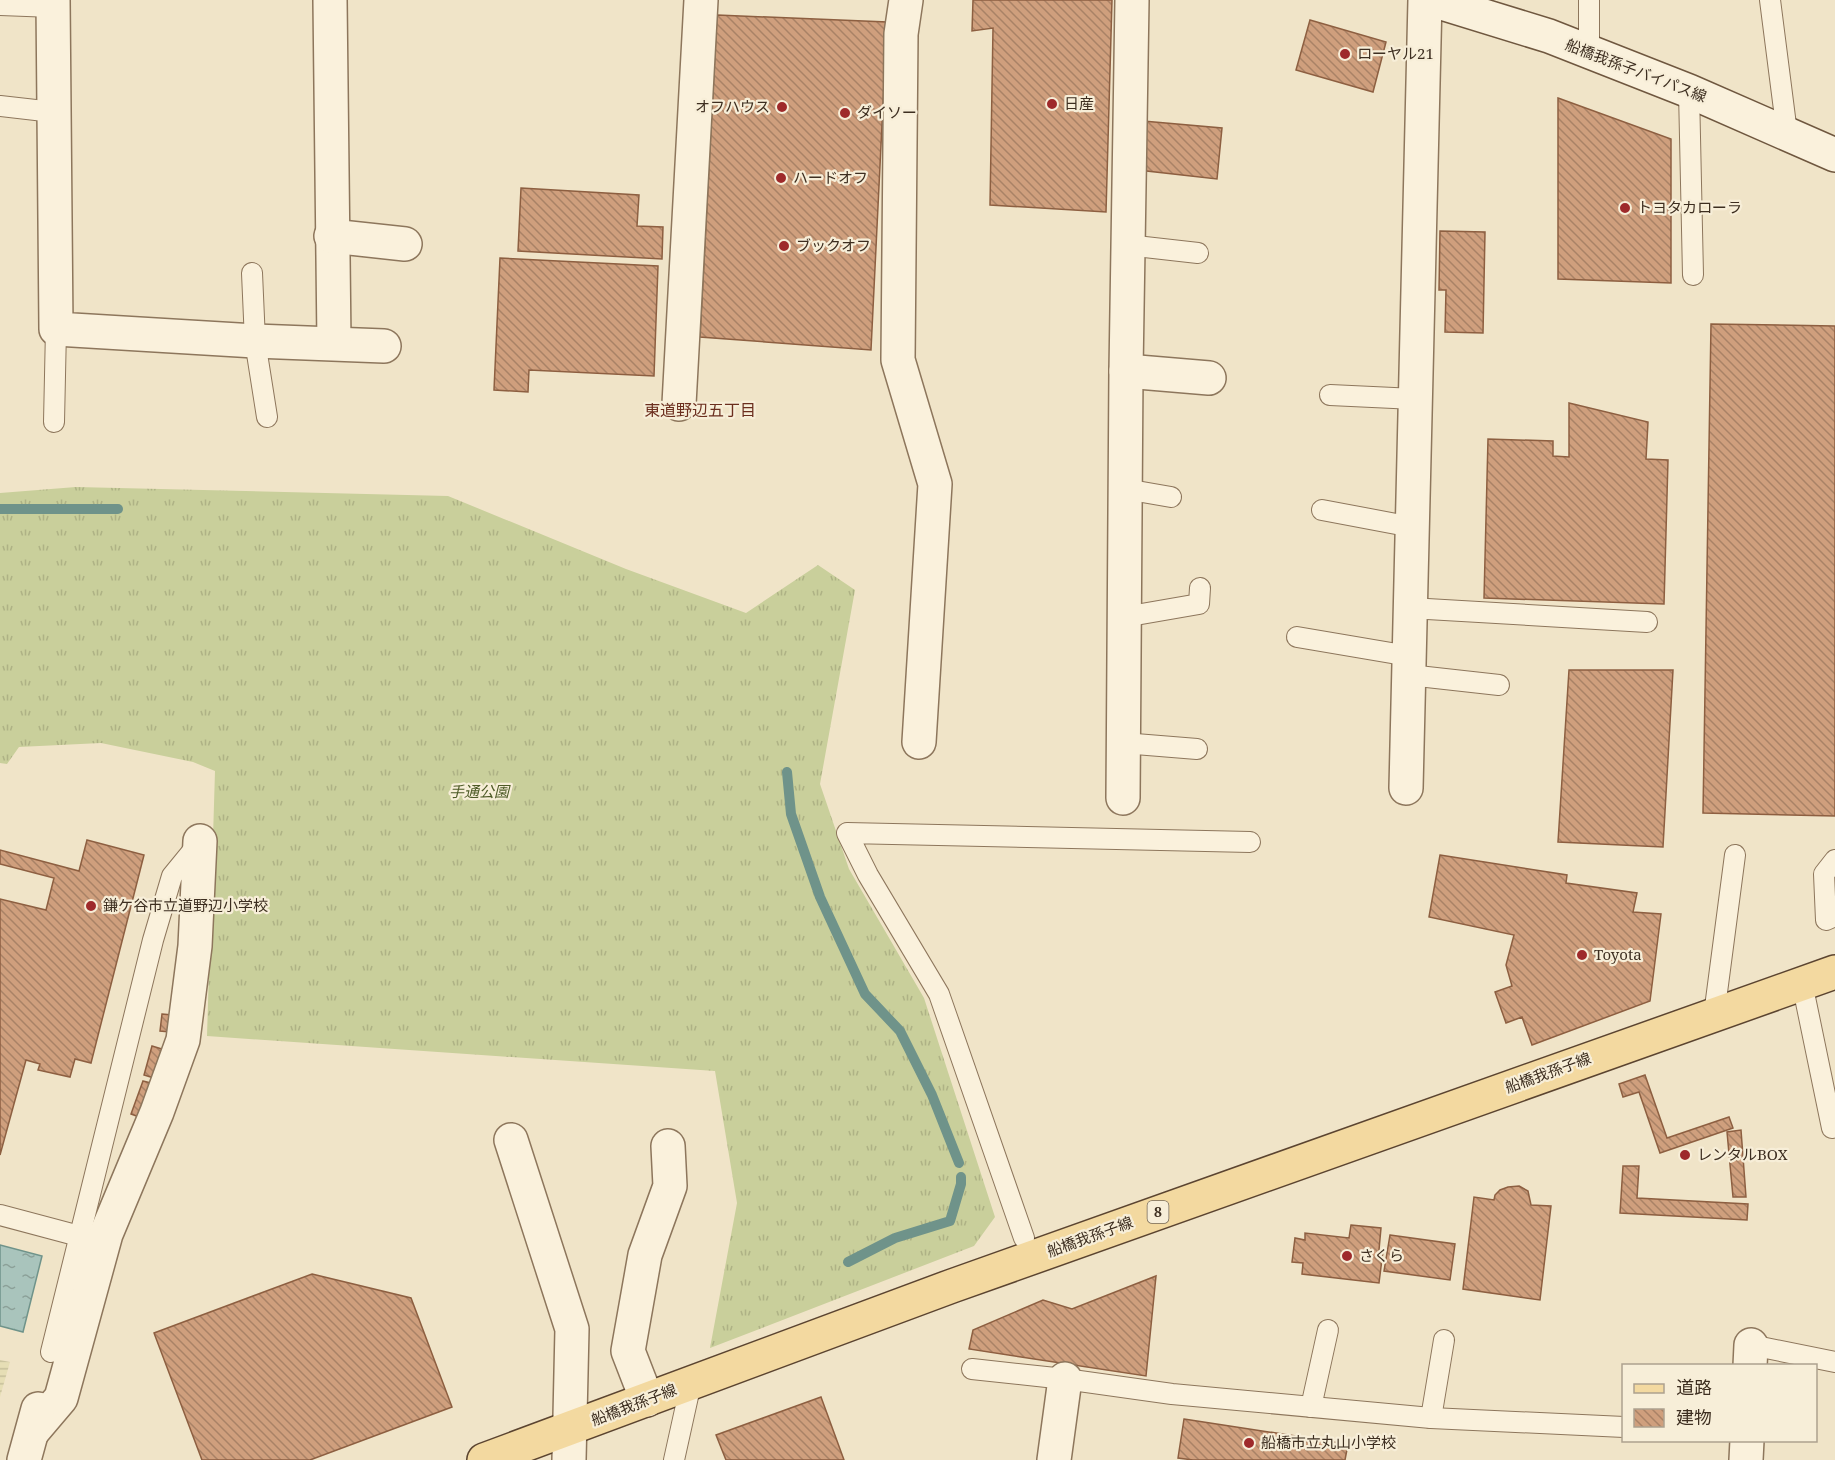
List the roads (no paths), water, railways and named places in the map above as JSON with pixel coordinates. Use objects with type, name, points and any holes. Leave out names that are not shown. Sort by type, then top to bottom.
[{"type":"main road","name":"船橋我孫子線","points":[[484,1460],[569,1445],[646,1400],[691,1383],[952,1286],[1835,972]]},
{"type":"street","points":[[330,0],[334,343]]},
{"type":"street","points":[[679,404],[700,0]]},
{"type":"street","points":[[906,0],[901,34],[898,360],[935,484],[919,742]]},
{"type":"street","points":[[1123,798],[1127,245],[1132,0]]},
{"type":"street","points":[[1406,788],[1425,0]]},
{"type":"street","name":"船橋我孫子バイパス線","points":[[1432,0],[1549,36],[1689,91],[1835,155]]},
{"type":"street","points":[[53,4],[56,329],[384,346]]},
{"type":"street","points":[[331,236],[405,244]]},
{"type":"street","points":[[1126,371],[1209,378]]},
{"type":"street","points":[[28,1445],[61,1398],[106,1234],[157,1112],[183,1040],[195,946],[200,841]]},
{"type":"street","points":[[511,1140],[572,1329],[569,1445]]},
{"type":"street","points":[[646,1400],[628,1351],[645,1255],[670,1186],[668,1146]]},
{"type":"street","points":[[28,1445],[51,1352]]},
{"type":"street","points":[[1053,1460],[1065,1379]]},
{"type":"street","points":[[1746,1460],[1747,1442]]},
{"type":"lane","points":[[1589,0],[1589,52]]},
{"type":"lane","points":[[1770,0],[1786,133]]},
{"type":"lane","points":[[0,5],[53,4]]},
{"type":"lane","points":[[1689,91],[1693,275]]},
{"type":"lane","points":[[0,106],[53,112]]},
{"type":"lane","points":[[1127,245],[1198,253]]},
{"type":"lane","points":[[252,273],[255,341],[267,417]]},
{"type":"lane","points":[[54,422],[56,329]]},
{"type":"lane","points":[[1330,395],[1415,399]]},
{"type":"lane","points":[[1125,489],[1171,496]]},
{"type":"lane","points":[[1322,510],[1412,527]]},
{"type":"lane","points":[[1124,617],[1199,604],[1200,588]]},
{"type":"lane","points":[[1410,608],[1647,622]]},
{"type":"lane","points":[[1297,637],[1499,685]]},
{"type":"lane","points":[[1123,743],[1197,749]]},
{"type":"lane","points":[[1024,1238],[939,993],[868,874],[848,833],[1250,842]]},
{"type":"lane","points":[[51,1352],[153,940],[172,876],[200,841]]},
{"type":"lane","points":[[1714,1015],[1735,855]]},
{"type":"lane","points":[[1835,860],[1824,874],[1826,920],[1835,916]]},
{"type":"lane","points":[[1802,983],[1832,1128]]},
{"type":"lane","points":[[0,1215],[79,1236]]},
{"type":"lane","points":[[1311,1407],[1328,1330]]},
{"type":"lane","points":[[1431,1418],[1444,1340]]},
{"type":"lane","points":[[1751,1355],[1835,1362]]},
{"type":"lane","points":[[972,1369],[1172,1394],[1431,1418],[1622,1427]]},
{"type":"lane","points":[[674,1460],[691,1383]]},
{"type":"water","points":[[0,1245],[42,1256],[23,1332],[0,1326]]},
{"type":"waterway","points":[[0,509],[118,509]]},
{"type":"waterway","points":[[787,772],[791,814],[820,897],[865,994],[900,1031],[932,1095],[959,1163]]},
{"type":"waterway","points":[[848,1262],[895,1238],[950,1221],[961,1177]]},
{"type":"place","name":"ローヤル21","points":[[1345,54]]},
{"type":"place","name":"日産","points":[[1052,104]]},
{"type":"place","name":"オフハウス","points":[[782,107]]},
{"type":"place","name":"ダイソー","points":[[845,113]]},
{"type":"place","name":"ハードオフ","points":[[781,178]]},
{"type":"place","name":"トヨタカローラ","points":[[1625,208]]},
{"type":"place","name":"ブックオフ","points":[[784,246]]},
{"type":"place","name":"鎌ケ谷市立道野辺小学校","points":[[91,906]]},
{"type":"place","name":"Toyota","points":[[1582,955]]},
{"type":"place","name":"レンタルBOX","points":[[1685,1155]]},
{"type":"place","name":"さくら","points":[[1347,1256]]},
{"type":"place","name":"船橋市立丸山小学校","points":[[1249,1443]]},
{"type":"district","name":"東道野辺五丁目","points":[[700,410]]},
{"type":"park label","name":"手通公園","points":[[479,792]]}]
